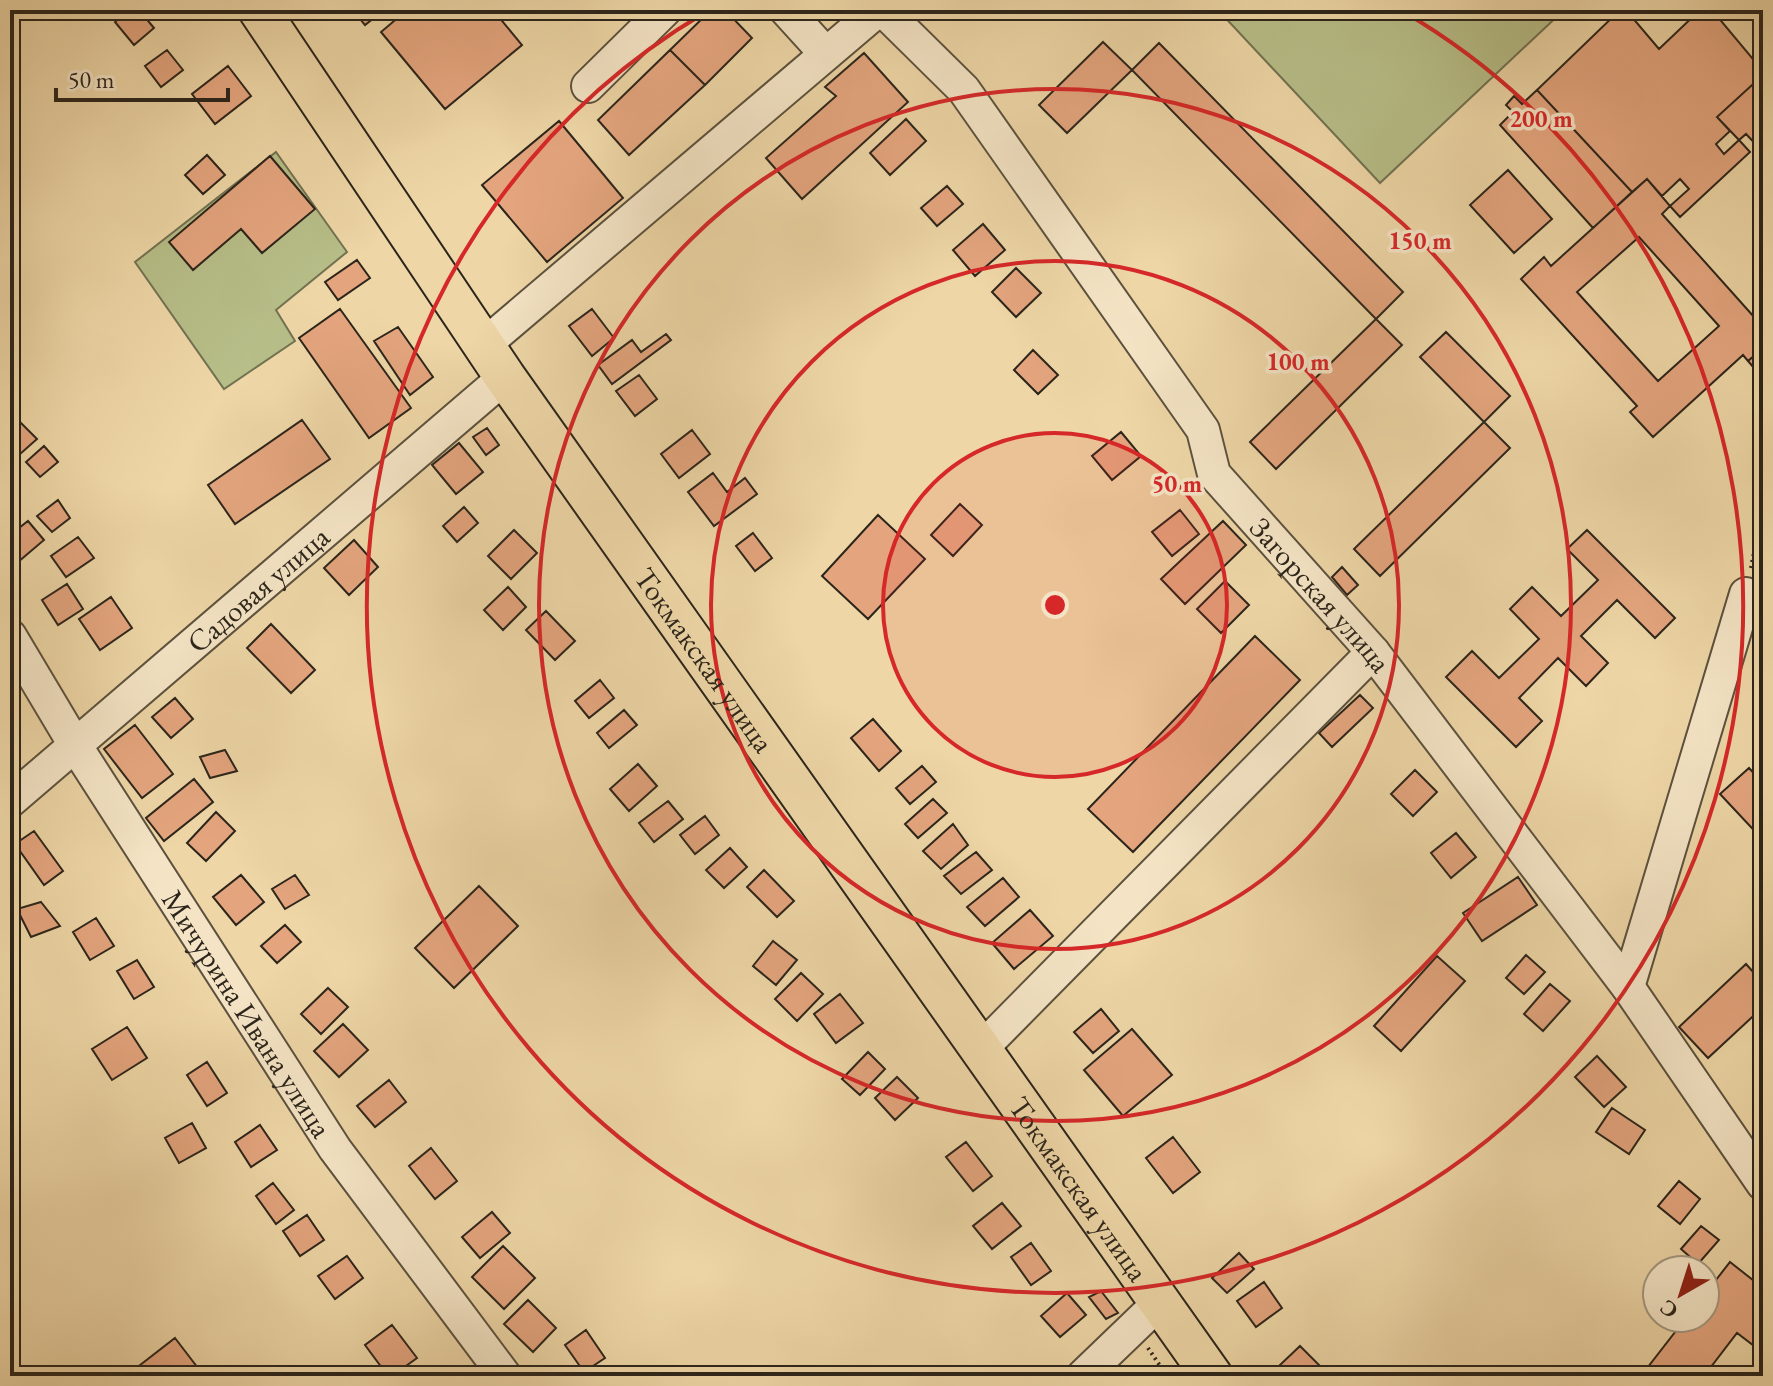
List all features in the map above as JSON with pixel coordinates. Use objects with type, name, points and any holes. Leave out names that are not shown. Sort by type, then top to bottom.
[{"type":"main road","name":"Токмакская улица","points":[[259,10],[495,361],[982,1048],[1147,1315],[1212,1376]]},
{"type":"street","points":[[588,86],[665,10]]},
{"type":"street","points":[[786,10],[826,54]]},
{"type":"street","name":"Садовая улица","points":[[10,801],[495,361],[826,54],[880,10]]},
{"type":"street","name":"Загорская улица","points":[[880,10],[964,90],[1203,430],[1214,474],[1373,652],[1628,987],[1763,1184]]},
{"type":"street","points":[[1628,987],[1746,594]]},
{"type":"street","name":"Мичурина Ивана улица","points":[[10,636],[75,745],[335,1149],[505,1376]]},
{"type":"street","points":[[982,1048],[1373,652]]},
{"type":"street","points":[[1083,1376],[1147,1315]]},
{"type":"path","points":[[1746,594],[1763,506]]},
{"type":"green space","points":[[1218,10],[1564,10],[1380,183]]},
{"type":"green space","points":[[276,152],[347,252],[276,310],[295,341],[224,389],[135,262]]},
{"type":"building","points":[[129,10],[139,10],[154,28],[134,45],[115,22]]},
{"type":"building","points":[[353,10],[384,10],[365,25]]},
{"type":"building","points":[[407,10],[493,10],[522,45],[445,109],[381,32]]},
{"type":"building","points":[[711,10],[725,10],[752,38],[705,85],[670,50]]},
{"type":"building","points":[[1620,10],[1626,10],[1659,49],[1700,10],[1712,10],[1763,71],[1763,75],[1717,117],[1730,131],[1716,144],[1724,154],[1739,140],[1750,152],[1680,217],[1670,206],[1689,189],[1680,179],[1662,196],[1647,179],[1632,192],[1537,90]]},
{"type":"building","points":[[1103,42],[1132,70],[1067,133],[1039,105]]},
{"type":"building","points":[[1159,43],[1403,292],[1376,319],[1132,70]]},
{"type":"building","points":[[167,50],[183,70],[161,87],[145,66]]},
{"type":"building","points":[[670,50],[705,85],[629,155],[598,120]]},
{"type":"building","points":[[864,53],[908,102],[802,199],[766,158],[836,96],[825,87]]},
{"type":"building","points":[[228,66],[251,96],[215,124],[192,94]]},
{"type":"building","points":[[1763,75],[1763,152],[1746,134],[1739,140],[1717,117]]},
{"type":"building","points":[[1537,90],[1632,192],[1593,228],[1500,125],[1513,112],[1506,105],[1514,96],[1522,104]]},
{"type":"building","points":[[906,119],[926,141],[890,175],[870,153]]},
{"type":"building","points":[[559,121],[623,198],[547,262],[482,185]]},
{"type":"building","points":[[207,155],[225,175],[203,194],[185,175]]},
{"type":"building","points":[[270,156],[315,209],[262,253],[241,229],[193,270],[169,242]]},
{"type":"building","points":[[1508,170],[1552,219],[1514,253],[1470,205]]},
{"type":"building","points":[[1647,179],[1670,206],[1662,214],[1763,327],[1763,348],[1748,361],[1743,355],[1653,437],[1630,412],[1637,406],[1521,279],[1544,257],[1551,266]],"holes":[[[1639,237],[1719,326],[1658,381],[1577,292]]]},
{"type":"building","points":[[947,186],[963,204],[937,226],[921,208]]},
{"type":"building","points":[[983,224],[1005,250],[975,276],[953,250]]},
{"type":"building","points":[[357,260],[370,278],[338,300],[325,282]]},
{"type":"building","points":[[1016,268],[1041,293],[1016,317],[992,292]]},
{"type":"building","points":[[340,309],[411,408],[369,438],[299,338]]},
{"type":"building","points":[[592,309],[614,338],[592,356],[569,326]]},
{"type":"building","points":[[1376,319],[1402,345],[1276,469],[1250,442]]},
{"type":"building","points":[[398,327],[433,377],[410,395],[374,341]]},
{"type":"building","points":[[1446,332],[1510,396],[1484,422],[1420,357]]},
{"type":"building","points":[[666,334],[671,340],[612,384],[598,365],[632,340],[641,352]]},
{"type":"building","points":[[1763,348],[1763,374],[1761,376],[1748,361]]},
{"type":"building","points":[[1033,350],[1058,375],[1038,394],[1014,370]]},
{"type":"building","points":[[639,375],[657,399],[635,416],[616,391]]},
{"type":"building","points":[[302,420],[330,459],[235,524],[208,485]]},
{"type":"building","points":[[19,421],[37,439],[19,455],[10,446],[10,430]]},
{"type":"building","points":[[1484,422],[1510,448],[1380,576],[1354,549]]},
{"type":"building","points":[[487,428],[499,445],[486,455],[473,437]]},
{"type":"building","points":[[692,430],[710,454],[679,478],[661,454]]},
{"type":"building","points":[[1121,432],[1141,456],[1112,480],[1092,456]]},
{"type":"building","points":[[459,443],[483,472],[456,494],[432,465]]},
{"type":"building","points":[[44,446],[58,462],[40,477],[26,462]]},
{"type":"building","points":[[713,473],[727,492],[745,478],[757,494],[714,526],[688,492]]},
{"type":"building","points":[[58,500],[70,518],[52,532],[37,516]]},
{"type":"building","points":[[960,504],[982,525],[953,556],[931,535]]},
{"type":"building","points":[[464,507],[478,523],[457,542],[443,526]]},
{"type":"building","points":[[1180,510],[1199,534],[1172,556],[1152,532]]},
{"type":"building","points":[[878,515],[925,559],[868,619],[822,576]]},
{"type":"building","points":[[28,521],[44,540],[18,562],[10,553],[10,535]]},
{"type":"building","points":[[1223,521],[1246,545],[1185,604],[1161,579]]},
{"type":"building","points":[[514,530],[537,553],[511,579],[488,556]]},
{"type":"building","points":[[1587,530],[1675,618],[1655,638],[1617,600],[1581,636],[1608,663],[1586,686],[1558,658],[1519,698],[1542,721],[1516,747],[1446,677],[1472,651],[1499,678],[1539,639],[1510,609],[1532,587],[1561,616],[1598,580],[1567,549]]},
{"type":"building","points":[[753,533],[772,558],[755,571],[736,546]]},
{"type":"building","points":[[78,537],[94,558],[66,577],[51,556]]},
{"type":"building","points":[[354,540],[378,567],[349,595],[324,568]]},
{"type":"building","points":[[1342,567],[1358,585],[1347,595],[1332,577]]},
{"type":"building","points":[[1225,581],[1249,605],[1221,633],[1197,609]]},
{"type":"building","points":[[67,584],[83,609],[58,625],[42,600]]},
{"type":"building","points":[[508,587],[526,607],[503,630],[484,610]]},
{"type":"building","points":[[111,597],[132,628],[100,650],[79,619]]},
{"type":"building","points":[[546,611],[575,641],[555,660],[526,630]]},
{"type":"building","points":[[271,624],[315,670],[291,693],[247,648]]},
{"type":"building","points":[[1255,636],[1300,680],[1133,852],[1088,809]]},
{"type":"building","points":[[600,680],[614,698],[589,718],[575,701]]},
{"type":"building","points":[[1360,695],[1373,708],[1332,747],[1319,733]]},
{"type":"building","points":[[175,698],[193,719],[171,738],[152,717]]},
{"type":"building","points":[[624,710],[637,725],[609,748],[597,733]]},
{"type":"building","points":[[873,719],[901,751],[879,771],[851,738]]},
{"type":"building","points":[[135,725],[173,774],[142,798],[104,749]]},
{"type":"building","points":[[225,750],[237,771],[210,778],[200,757]]},
{"type":"building","points":[[638,764],[657,786],[629,811],[610,789]]},
{"type":"building","points":[[922,766],[936,782],[910,804],[896,788]]},
{"type":"building","points":[[1749,768],[1763,783],[1763,840],[1720,794]]},
{"type":"building","points":[[1415,770],[1437,792],[1413,816],[1391,794]]},
{"type":"building","points":[[194,779],[213,802],[164,841],[146,818]]},
{"type":"building","points":[[933,799],[947,813],[918,838],[905,824]]},
{"type":"building","points":[[668,801],[683,819],[654,842],[639,823]]},
{"type":"building","points":[[216,812],[235,831],[206,861],[187,843]]},
{"type":"building","points":[[705,816],[719,835],[695,854],[680,835]]},
{"type":"building","points":[[953,824],[968,845],[941,869],[923,851]]},
{"type":"building","points":[[34,831],[63,871],[44,885],[15,844]]},
{"type":"building","points":[[1456,833],[1476,857],[1451,878],[1431,853]]},
{"type":"building","points":[[730,848],[747,867],[724,888],[706,870]]},
{"type":"building","points":[[976,852],[992,870],[961,894],[944,876]]},
{"type":"building","points":[[764,870],[794,901],[777,917],[747,887]]},
{"type":"building","points":[[241,875],[264,902],[236,925],[213,897]]},
{"type":"building","points":[[295,875],[309,895],[285,909],[272,889]]},
{"type":"building","points":[[1518,877],[1537,905],[1482,941],[1463,913]]},
{"type":"building","points":[[1003,878],[1019,897],[985,926],[967,907]]},
{"type":"building","points":[[479,886],[518,926],[454,988],[415,948]]},
{"type":"building","points":[[41,902],[60,926],[31,937],[17,909]]},
{"type":"building","points":[[1030,910],[1053,936],[1014,969],[992,943]]},
{"type":"building","points":[[96,918],[114,946],[90,960],[73,932]]},
{"type":"building","points":[[285,925],[301,942],[277,963],[261,946]]},
{"type":"building","points":[[773,941],[797,960],[776,985],[753,966]]},
{"type":"building","points":[[1526,955],[1545,972],[1524,994],[1506,978]]},
{"type":"building","points":[[1437,956],[1465,981],[1401,1051],[1374,1026]]},
{"type":"building","points":[[137,960],[154,987],[134,999],[117,971]]},
{"type":"building","points":[[1746,964],[1763,983],[1763,1007],[1708,1058],[1679,1027]]},
{"type":"building","points":[[801,973],[823,994],[797,1021],[775,999]]},
{"type":"building","points":[[1550,984],[1570,1001],[1543,1031],[1524,1014]]},
{"type":"building","points":[[328,988],[348,1007],[321,1034],[301,1014]]},
{"type":"building","points":[[840,994],[863,1023],[836,1043],[814,1014]]},
{"type":"building","points":[[1101,1009],[1119,1031],[1093,1053],[1074,1032]]},
{"type":"building","points":[[343,1024],[368,1050],[339,1077],[314,1051]]},
{"type":"building","points":[[127,1027],[147,1058],[112,1080],[92,1049]]},
{"type":"building","points":[[1132,1029],[1172,1075],[1123,1116],[1084,1070]]},
{"type":"building","points":[[868,1052],[885,1069],[860,1095],[842,1079]]},
{"type":"building","points":[[1597,1056],[1626,1087],[1604,1107],[1575,1077]]},
{"type":"building","points":[[207,1062],[227,1093],[207,1106],[187,1075]]},
{"type":"building","points":[[897,1077],[918,1098],[895,1120],[875,1098]]},
{"type":"building","points":[[389,1080],[406,1102],[375,1127],[357,1106]]},
{"type":"building","points":[[1612,1108],[1645,1130],[1629,1154],[1596,1132]]},
{"type":"building","points":[[192,1123],[206,1148],[179,1163],[165,1138]]},
{"type":"building","points":[[260,1125],[277,1150],[251,1167],[235,1142]]},
{"type":"building","points":[[1173,1137],[1200,1172],[1173,1193],[1146,1158]]},
{"type":"building","points":[[966,1142],[992,1176],[973,1191],[946,1157]]},
{"type":"building","points":[[431,1148],[457,1181],[435,1199],[409,1166]]},
{"type":"building","points":[[1679,1181],[1700,1199],[1680,1224],[1658,1206]]},
{"type":"building","points":[[273,1183],[294,1210],[276,1224],[256,1196]]},
{"type":"building","points":[[1002,1203],[1021,1226],[992,1249],[973,1226]]},
{"type":"building","points":[[492,1212],[510,1233],[480,1258],[462,1237]]},
{"type":"building","points":[[307,1215],[324,1240],[300,1256],[283,1231]]},
{"type":"building","points":[[1701,1226],[1719,1240],[1707,1254],[1687,1254],[1681,1249]]},
{"type":"building","points":[[1031,1243],[1051,1271],[1031,1285],[1011,1257]]},
{"type":"building","points":[[503,1246],[535,1278],[504,1309],[472,1277]]},
{"type":"building","points":[[1239,1253],[1254,1269],[1227,1293],[1212,1278]]},
{"type":"building","points":[[347,1256],[363,1278],[335,1299],[318,1276]]},
{"type":"building","points":[[1730,1262],[1763,1288],[1762,1352],[1737,1333],[1704,1376],[1641,1376],[1674,1334],[1721,1334],[1721,1274]]},
{"type":"building","points":[[1264,1282],[1282,1308],[1256,1327],[1237,1301]]},
{"type":"building","points":[[1101,1291],[1118,1313],[1106,1319],[1089,1297]]},
{"type":"building","points":[[1067,1293],[1086,1315],[1060,1337],[1041,1316]]},
{"type":"building","points":[[528,1300],[556,1328],[533,1352],[504,1324]]},
{"type":"building","points":[[392,1325],[417,1358],[388,1376],[365,1345]]},
{"type":"building","points":[[586,1330],[605,1358],[584,1372],[565,1345]]},
{"type":"building","points":[[175,1338],[204,1376],[126,1376]]},
{"type":"building","points":[[1300,1346],[1320,1366],[1310,1376],[1291,1376],[1280,1365]]}]
